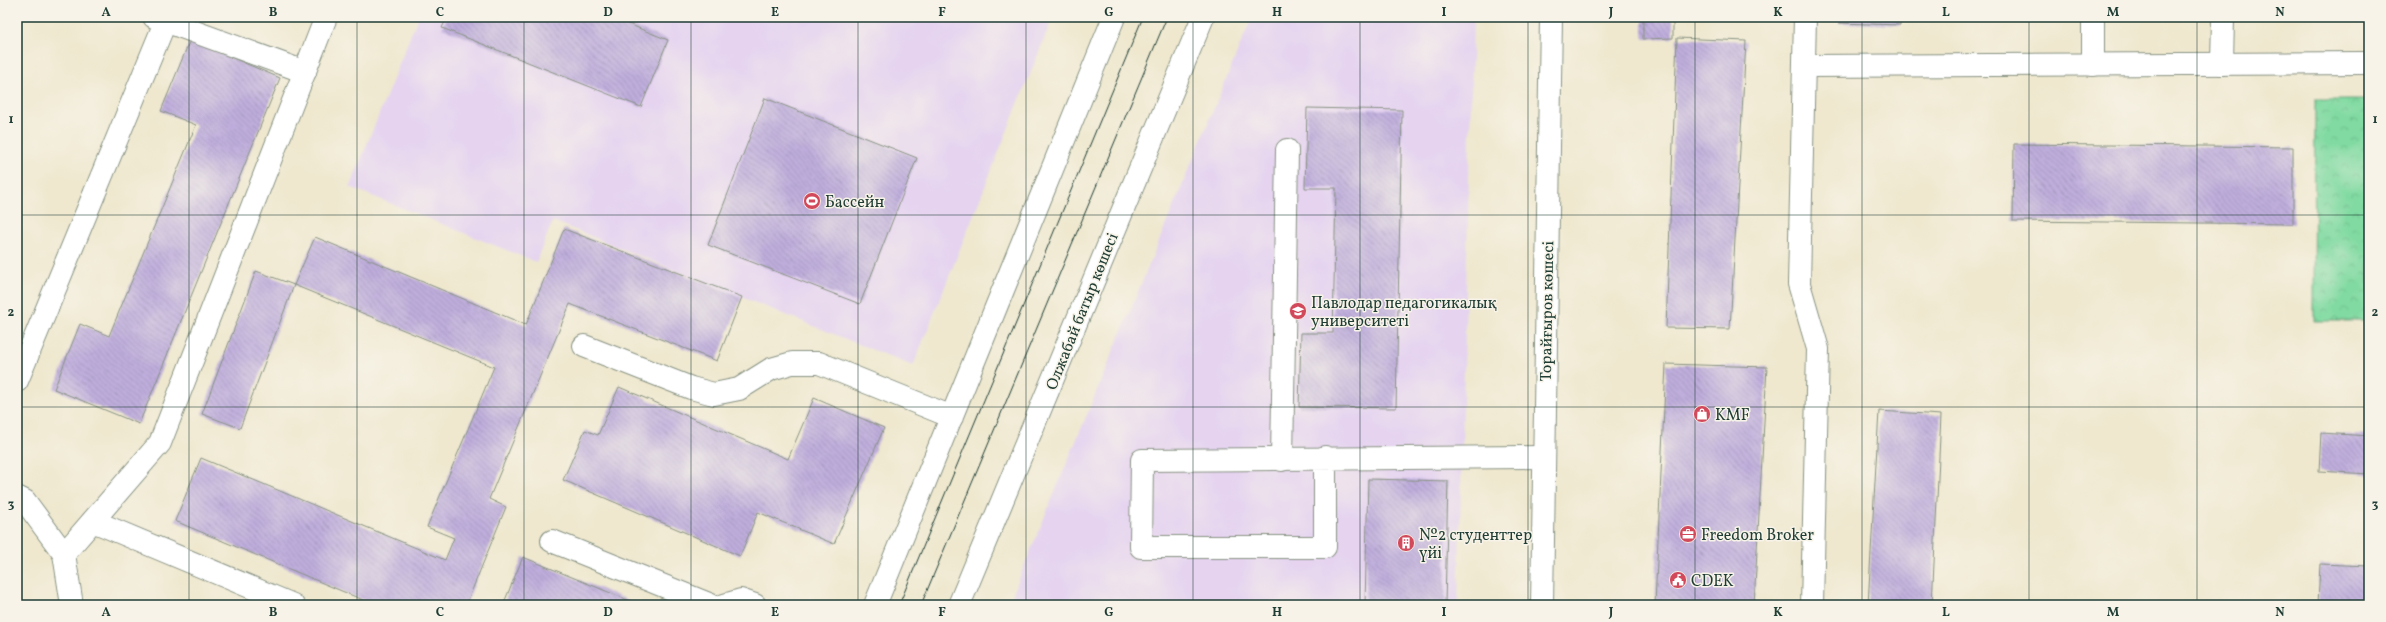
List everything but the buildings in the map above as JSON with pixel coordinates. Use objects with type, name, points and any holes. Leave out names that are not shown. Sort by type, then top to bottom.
[{"type":"main road","points":[[64,554],[160,443],[326,17]]},
{"type":"main road","points":[[875,605],[1114,17]]},
{"type":"main road","name":"Олжабай батыр көшесі","points":[[960,605],[1202,17]]},
{"type":"main road","name":"Торайғыров көшесі","points":[[1542,605],[1551,17]]},
{"type":"main road","points":[[1805,17],[1799,284],[1818,349],[1812,605]]},
{"type":"main road","points":[[2093,17],[2093,65]]},
{"type":"main road","points":[[2222,64],[2223,17]]},
{"type":"main road","points":[[17,381],[160,18],[305,72]]},
{"type":"main road","points":[[1804,66],[2369,63]]},
{"type":"main road","points":[[1282,460],[1287,150]]},
{"type":"main road","points":[[584,346],[691,388],[714,394],[738,390],[771,369],[792,363],[819,364],[952,417]]},
{"type":"main road","points":[[1325,457],[1325,547],[1141,547],[1142,460],[1282,460],[1325,457],[1544,457]]},
{"type":"main road","points":[[17,497],[25,501],[64,554],[72,605]]},
{"type":"main road","points":[[93,521],[293,605]]},
{"type":"main road","points":[[552,541],[711,605]]},
{"type":"shaded area","points":[[418,17],[1053,17],[913,366],[553,221],[536,262],[350,187]]},
{"type":"shaded area","name":"Павлодар педагогикалық университеті","points":[[1252,17],[1473,17],[1458,605],[1008,605]]},
{"type":"green space","points":[[2315,100],[2369,100],[2369,321],[2314,321]]},
{"type":"tram line","points":[[899,605],[1143,17]]},
{"type":"tram line","points":[[921,605],[1167,17]]},
{"type":"place","name":"Бассейн","points":[[812,201]]},
{"type":"place","name":"Павлодар педагогикалық университеті","points":[[1298,311]]},
{"type":"place","name":"KMF","points":[[1702,414]]},
{"type":"place","name":"Freedom Broker","points":[[1688,534]]},
{"type":"place","name":"№2 студенттер үйі","points":[[1406,543]]},
{"type":"place","name":"CDEK","points":[[1678,580]]}]
